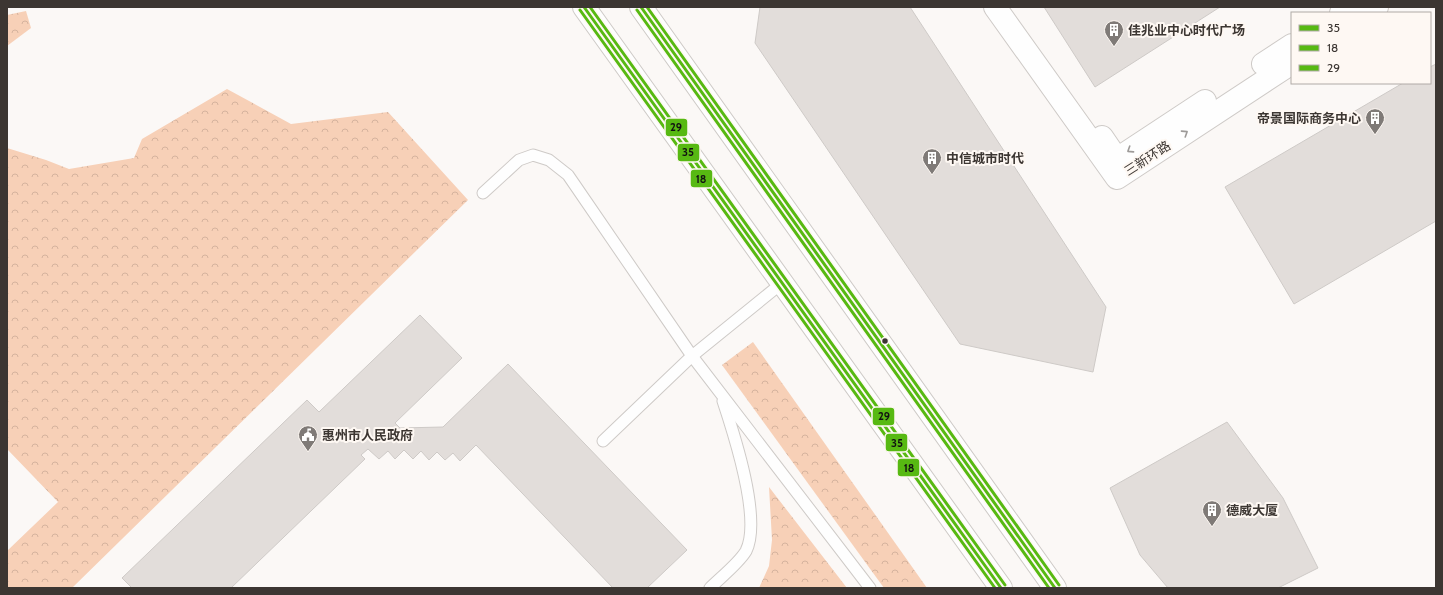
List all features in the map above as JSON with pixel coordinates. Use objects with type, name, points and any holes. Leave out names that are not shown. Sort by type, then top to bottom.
[{"type":"main road","points":[[584,7],[1001,588]]},
{"type":"main road","points":[[641,7],[1055,588]]},
{"type":"main road","name":"三新环路","points":[[995,7],[1117,178],[1291,64]]},
{"type":"main road","name":"三新环路","points":[[1009,7],[1117,159],[1291,46]]},
{"type":"lane","points":[[483,193],[519,160],[533,155],[549,160],[568,175],[692,356],[870,588]]},
{"type":"lane","points":[[603,441],[692,356],[782,283]]},
{"type":"lane","points":[[710,588],[733,566],[746,550],[750,534],[750,513],[741,459],[720,393]]},
{"type":"green space","points":[[26,11],[31,28],[7,46],[7,15]]},
{"type":"green space","points":[[227,89],[291,124],[388,112],[468,200],[72,588],[7,588],[7,551],[58,502],[7,449],[7,148],[69,169],[134,158],[142,139]]},
{"type":"green space","points":[[753,342],[927,588],[884,588],[722,365]]},
{"type":"green space","points":[[769,487],[847,588],[759,588],[769,566],[772,540]]},
{"type":"building","name":"中信城市时代","points":[[760,7],[910,7],[1106,307],[1093,372],[960,344],[755,43]]},
{"type":"building","name":"佳兆业中心时代广场","points":[[1044,7],[1220,7],[1095,87]]},
{"type":"building","name":"帝景国际商务中心","points":[[1436,64],[1436,221],[1294,304],[1225,187],[1401,84],[1431,84],[1431,66]]},
{"type":"building","name":"惠州市人民政府","points":[[420,315],[462,358],[395,423],[400,428],[443,427],[508,364],[687,550],[647,588],[613,588],[476,445],[460,461],[453,453],[445,460],[437,452],[429,460],[421,451],[413,459],[404,450],[395,459],[388,451],[379,459],[368,449],[361,455],[365,459],[231,588],[132,588],[122,578],[307,400],[319,412]]},
{"type":"building","name":"德威大厦","points":[[1227,422],[1283,498],[1318,568],[1278,588],[1168,588],[1140,555],[1110,488]]},
{"type":"transit line","name":"35","points":[[584,7],[1001,588]]},
{"type":"transit line","name":"29","points":[[590,7],[1005,585]]},
{"type":"transit line","name":"35","points":[[641,7],[1055,588]]},
{"type":"transit line","name":"29","points":[[647,7],[1059,585]]},
{"type":"transit line","name":"18","points":[[580,10],[995,588]]},
{"type":"transit line","name":"18","points":[[637,10],[1049,588]]},
{"type":"place","name":"佳兆业中心时代广场","points":[[1114,47]]},
{"type":"place","name":"帝景国际商务中心","points":[[1375,135]]},
{"type":"place","name":"中信城市时代","points":[[932,175]]},
{"type":"place","name":"惠州市人民政府","points":[[308,452]]},
{"type":"place","name":"德威大厦","points":[[1212,527]]}]
